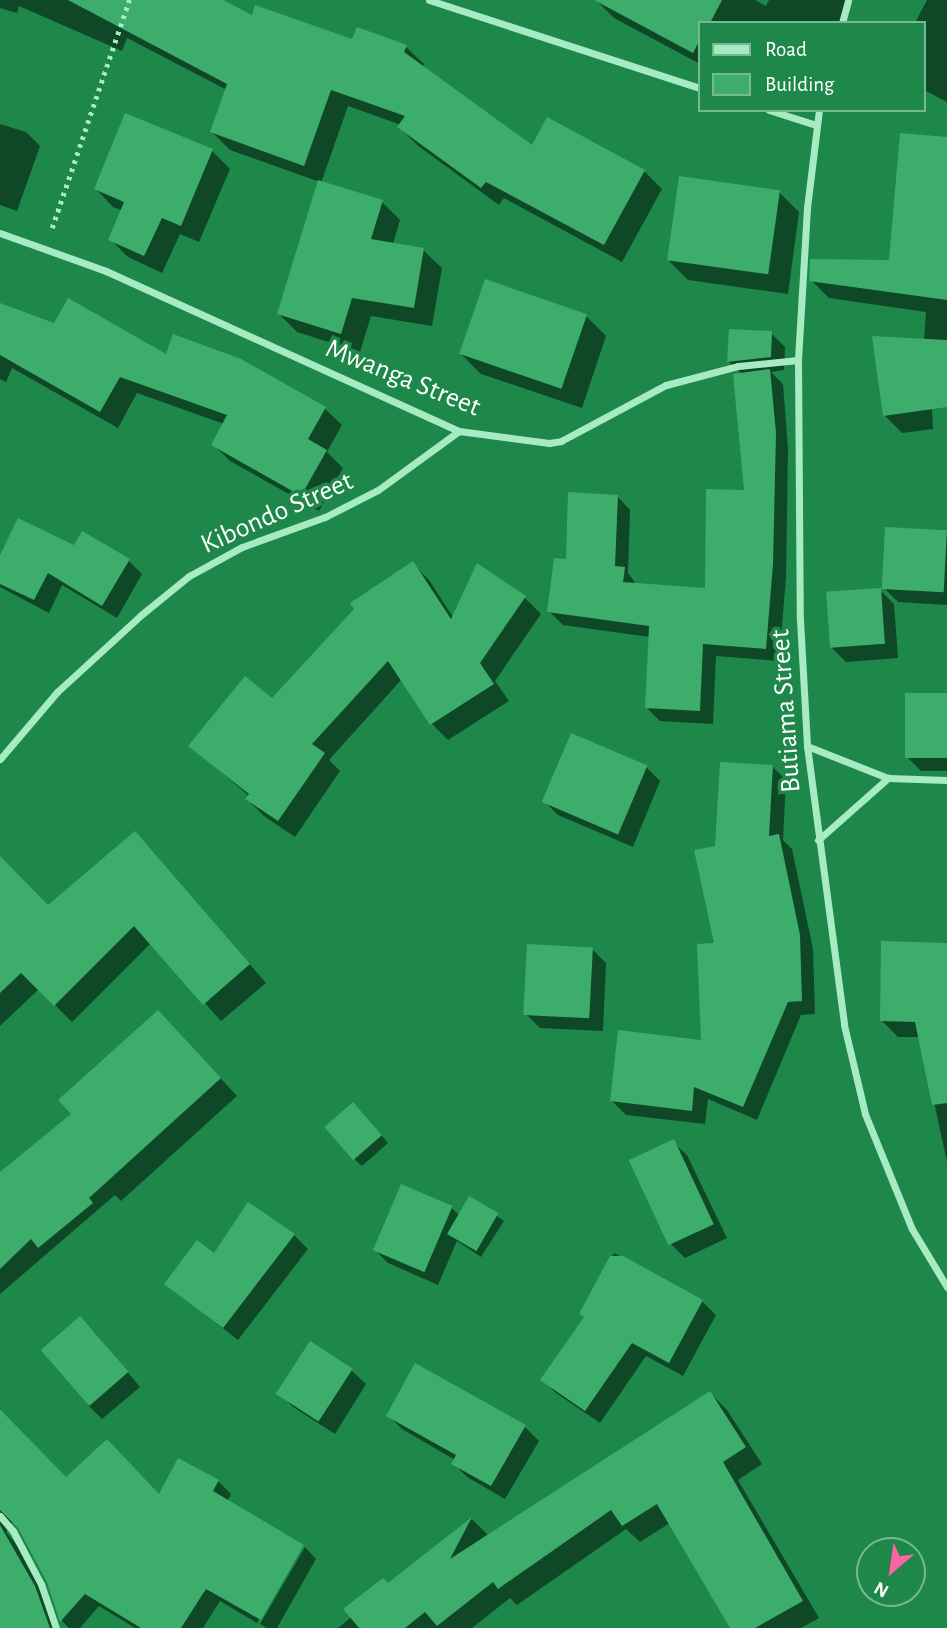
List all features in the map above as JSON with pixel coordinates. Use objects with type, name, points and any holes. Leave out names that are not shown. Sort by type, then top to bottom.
[{"type":"street","points":[[429,0],[698,87]]},
{"type":"street","points":[[843,21],[848,0]]},
{"type":"street","points":[[775,112],[816,125]]},
{"type":"street","name":"Butiama Street","points":[[819,112],[816,125],[798,360],[800,620],[807,746],[844,1025],[865,1114],[912,1229],[947,1287]]},
{"type":"street","name":"Mwanga Street","points":[[0,233],[106,271],[459,431],[549,443],[561,441],[666,385],[738,366],[798,360]]},
{"type":"street","name":"Kibondo Street","points":[[0,760],[57,692],[141,615],[189,576],[242,547],[325,517],[378,490],[459,431]]},
{"type":"street","points":[[807,746],[888,778],[947,780]]},
{"type":"street","points":[[818,840],[888,778]]},
{"type":"street","points":[[0,1516],[13,1531],[41,1584],[56,1628]]},
{"type":"path","points":[[45,249],[129,0]]},
{"type":"building","points":[[68,0],[223,0],[252,15],[255,5],[352,39],[357,27],[407,45],[404,52],[532,145],[547,117],[645,170],[604,245],[486,182],[481,188],[397,127],[405,116],[331,90],[304,166],[210,132],[227,84]]},
{"type":"building","points":[[594,0],[722,0],[711,21],[698,21],[698,44],[693,53]]},
{"type":"building","points":[[125,113],[213,149],[181,226],[162,218],[144,256],[108,240],[124,202],[94,189]]},
{"type":"building","points":[[900,133],[947,137],[947,300],[809,281],[810,259],[889,260]]},
{"type":"building","points":[[679,176],[780,190],[768,274],[667,260]]},
{"type":"building","points":[[318,180],[383,200],[371,239],[424,248],[414,308],[352,298],[341,334],[277,314]]},
{"type":"building","points":[[485,279],[587,314],[561,389],[459,354]]},
{"type":"building","points":[[68,298],[166,354],[173,334],[241,359],[326,407],[308,439],[327,450],[301,496],[211,445],[227,415],[120,377],[100,412],[0,355],[0,303],[54,323]]},
{"type":"building","points":[[729,329],[772,331],[771,357],[727,362]]},
{"type":"building","points":[[872,336],[947,340],[947,407],[883,416]]},
{"type":"building","points":[[770,369],[776,433],[773,564],[766,649],[703,644],[700,711],[645,708],[649,626],[547,612],[554,558],[566,559],[568,492],[618,495],[615,566],[625,567],[623,582],[705,588],[706,489],[744,490],[733,374]]},
{"type":"building","points":[[18,518],[74,545],[82,531],[130,559],[102,606],[48,573],[34,600],[0,584],[0,555]]},
{"type":"building","points":[[885,527],[947,530],[944,592],[882,589]]},
{"type":"building","points":[[413,561],[451,619],[477,563],[526,596],[480,663],[494,684],[430,725],[388,661],[312,744],[325,753],[278,821],[245,799],[249,794],[188,746],[245,676],[272,698],[354,609],[350,603]]},
{"type":"building","points":[[881,588],[885,644],[830,648],[826,592]]},
{"type":"building","points":[[905,693],[947,693],[947,758],[905,758]]},
{"type":"building","points":[[571,733],[647,765],[618,834],[542,802]]},
{"type":"building","points":[[720,762],[773,765],[769,836],[779,834],[800,935],[802,1001],[788,1002],[743,1107],[694,1087],[692,1111],[610,1101],[618,1030],[701,1040],[697,944],[714,943],[694,850],[715,846]]},
{"type":"building","points":[[135,831],[250,964],[203,1005],[134,926],[54,1006],[21,973],[0,993],[0,856],[48,905]]},
{"type":"building","points":[[881,941],[947,943],[947,1103],[932,1105],[915,1022],[880,1021]]},
{"type":"building","points":[[527,944],[593,947],[589,1018],[523,1015]]},
{"type":"building","points":[[158,1010],[221,1078],[89,1198],[93,1203],[38,1248],[31,1239],[0,1269],[0,1172],[71,1114],[58,1100]]},
{"type":"building","points":[[353,1102],[382,1135],[353,1160],[324,1127]]},
{"type":"building","points":[[674,1139],[714,1224],[668,1245],[629,1160]]},
{"type":"building","points":[[401,1184],[453,1206],[424,1272],[373,1250]]},
{"type":"building","points":[[469,1196],[498,1213],[476,1251],[447,1234]]},
{"type":"building","points":[[248,1202],[295,1234],[223,1328],[164,1284],[197,1240],[214,1253]]},
{"type":"building","points":[[610,1256],[623,1256],[703,1300],[669,1363],[632,1343],[585,1411],[540,1380],[584,1317],[579,1314]]},
{"type":"building","points":[[80,1316],[129,1372],[89,1406],[41,1350]]},
{"type":"building","points":[[310,1341],[353,1369],[318,1422],[276,1394]]},
{"type":"building","points":[[415,1363],[526,1425],[491,1486],[451,1464],[456,1455],[386,1416]]},
{"type":"building","points":[[710,1391],[746,1447],[723,1462],[803,1601],[755,1628],[730,1628],[657,1504],[622,1526],[611,1510],[498,1589],[493,1582],[437,1626],[425,1612],[405,1628],[359,1628],[343,1609],[383,1578],[388,1583],[472,1517],[450,1559]]},
{"type":"building","points":[[0,1409],[66,1477],[107,1439],[159,1494],[178,1458],[219,1480],[213,1491],[304,1545],[261,1620],[206,1589],[181,1628],[141,1628],[85,1594],[60,1622],[47,1582],[18,1528],[0,1510]]},
{"type":"building","points":[[0,1525],[35,1586],[50,1628],[0,1628]]}]
